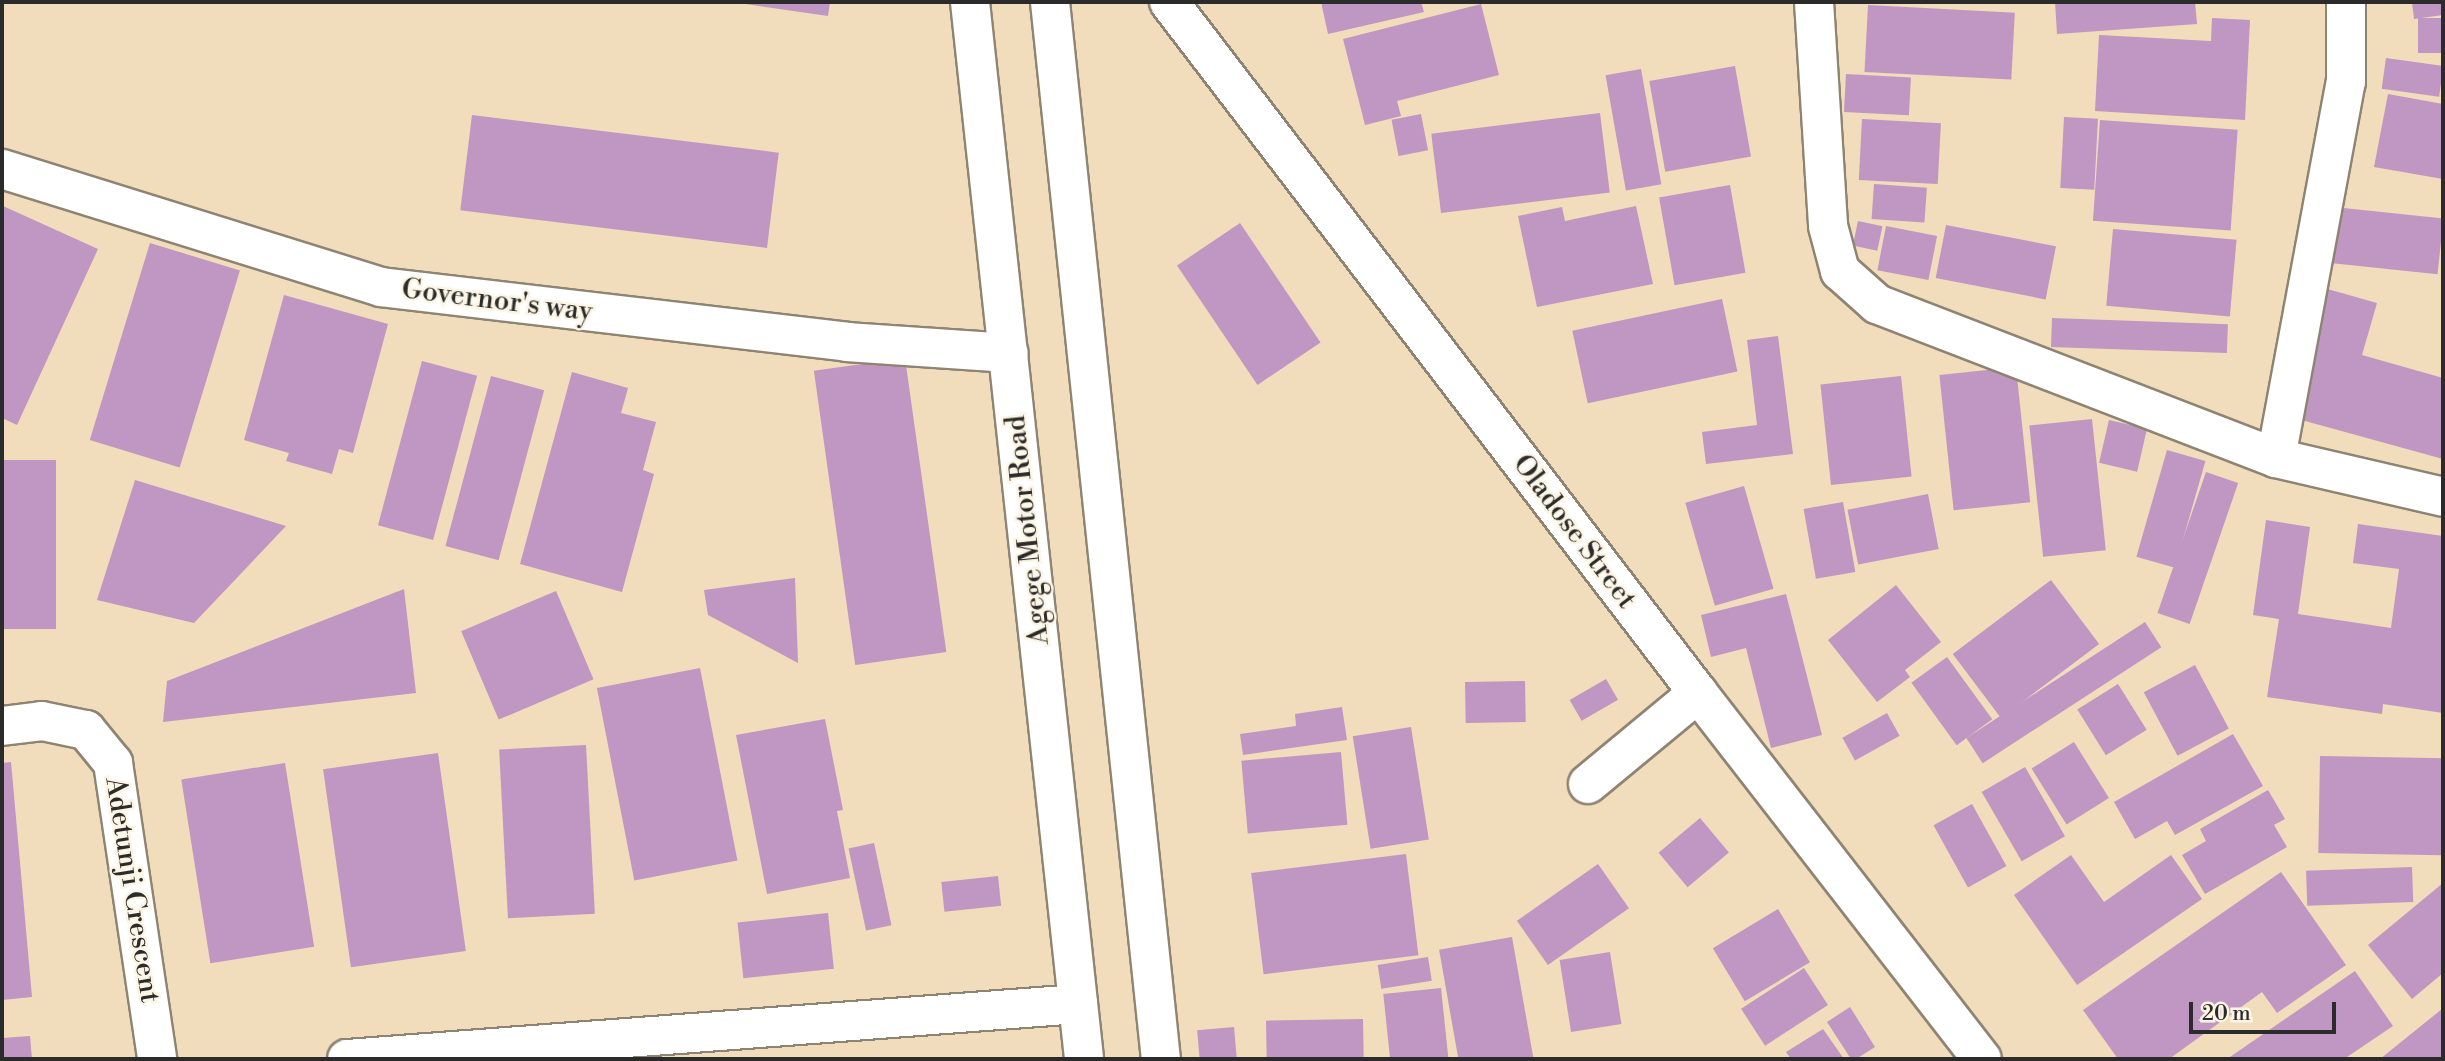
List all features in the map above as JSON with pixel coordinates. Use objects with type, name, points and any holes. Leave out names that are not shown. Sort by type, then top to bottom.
[{"type":"street","name":"Agege Motor Road","points":[[970,2],[1084,1059]]},
{"type":"street","points":[[1051,2],[1161,1059]]},
{"type":"street","name":"Oladose Street","points":[[1169,2],[1698,694],[1982,1059]]},
{"type":"street","points":[[1814,2],[1828,226],[1840,271],[1877,304],[2276,458],[2443,497]]},
{"type":"street","points":[[2276,458],[2346,82],[2346,2]]},
{"type":"street","name":"Governor's way","points":[[2,169],[382,287],[847,342],[1009,353]]},
{"type":"street","points":[[1588,783],[1698,694]]},
{"type":"street","name":"Adetunji Crescent","points":[[2,726],[42,721],[86,730],[113,763],[157,1059]]},
{"type":"street","points":[[347,1059],[1077,1004]]},
{"type":"building","points":[[732,2],[830,2],[828,16]]},
{"type":"building","points":[[1321,2],[1421,2],[1424,12],[1328,34]]},
{"type":"building","points":[[2055,2],[2195,2],[2197,24],[2057,34]]},
{"type":"building","points":[[2412,2],[2443,2],[2443,15],[2414,19]]},
{"type":"building","points":[[1481,4],[1499,75],[1397,101],[1401,116],[1365,125],[1343,39]]},
{"type":"building","points":[[1868,5],[2015,13],[2011,80],[1864,72]]},
{"type":"building","points":[[2212,18],[2250,20],[2245,120],[2095,111],[2099,35],[2211,41]]},
{"type":"building","points":[[2418,18],[2443,18],[2443,53],[2418,53]]},
{"type":"building","points":[[2386,58],[2443,66],[2439,97],[2382,89]]},
{"type":"building","points":[[1735,66],[1751,157],[1665,172],[1649,81]]},
{"type":"building","points":[[1641,69],[1661,184],[1626,190],[1606,75]]},
{"type":"building","points":[[1846,74],[1911,77],[1909,115],[1844,112]]},
{"type":"building","points":[[2388,94],[2443,104],[2443,179],[2374,167]]},
{"type":"building","points":[[1600,113],[1610,192],[1441,213],[1431,134]]},
{"type":"building","points":[[1421,114],[1428,150],[1399,156],[1392,120]]},
{"type":"building","points":[[472,115],[779,153],[767,248],[460,210]]},
{"type":"building","points":[[2064,117],[2098,119],[2094,190],[2060,188]]},
{"type":"building","points":[[1862,119],[1941,123],[1938,184],[1859,180]]},
{"type":"building","points":[[2100,120],[2238,130],[2231,230],[2093,221]]},
{"type":"building","points":[[1874,184],[1927,188],[1924,223],[1872,219]]},
{"type":"building","points":[[1730,185],[1745,273],[1675,285],[1659,198]]},
{"type":"building","points":[[3,206],[98,249],[17,425],[2,418]]},
{"type":"building","points":[[1636,206],[1653,284],[1537,307],[1518,216],[1562,207],[1565,221]]},
{"type":"building","points":[[2334,207],[2443,218],[2438,274],[2328,263]]},
{"type":"building","points":[[1858,221],[1882,226],[1877,251],[1853,245]]},
{"type":"building","points":[[1240,223],[1321,342],[1258,385],[1177,265]]},
{"type":"building","points":[[1946,225],[2056,246],[2046,299],[1936,278]]},
{"type":"building","points":[[1886,226],[1937,236],[1928,280],[1877,270]]},
{"type":"building","points":[[2113,229],[2237,240],[2230,317],[2106,306]]},
{"type":"building","points":[[150,243],[240,270],[180,467],[90,440]]},
{"type":"building","points":[[2324,288],[2377,303],[2362,355],[2443,378],[2443,459],[2287,416]]},
{"type":"building","points":[[284,295],[388,324],[353,453],[339,449],[332,474],[286,461],[289,453],[244,440]]},
{"type":"building","points":[[1722,299],[1737,371],[1588,403],[1572,331]]},
{"type":"building","points":[[2052,318],[2228,324],[2227,353],[2051,347]]},
{"type":"building","points":[[1778,336],[1793,454],[1706,464],[1702,432],[1757,425],[1747,340]]},
{"type":"building","points":[[905,358],[946,652],[855,665],[814,371]]},
{"type":"building","points":[[422,361],[477,376],[433,540],[378,525]]},
{"type":"building","points":[[2016,367],[2030,502],[1954,510],[1939,375]]},
{"type":"building","points":[[572,372],[628,388],[621,413],[656,422],[643,470],[654,474],[622,592],[520,564]]},
{"type":"building","points":[[491,376],[544,390],[499,560],[445,546]]},
{"type":"building","points":[[1901,376],[1912,476],[1831,485],[1820,384]]},
{"type":"building","points":[[2092,419],[2106,550],[2043,557],[2029,426]]},
{"type":"building","points":[[2109,420],[2147,429],[2137,472],[2099,463]]},
{"type":"building","points":[[2167,450],[2205,461],[2175,568],[2136,557]]},
{"type":"building","points":[[2,460],[56,460],[56,629],[2,629]]},
{"type":"building","points":[[2206,472],[2238,483],[2190,624],[2157,613]]},
{"type":"building","points":[[135,480],[286,526],[194,623],[97,600]]},
{"type":"building","points":[[1744,486],[1773,589],[1715,606],[1685,503]]},
{"type":"building","points":[[1928,494],[1939,549],[1858,565],[1848,510]]},
{"type":"building","points":[[1843,502],[1855,572],[1816,579],[1804,509]]},
{"type":"building","points":[[2266,520],[2310,527],[2298,614],[2391,628],[2399,569],[2353,563],[2358,524],[2443,536],[2443,713],[2383,704],[2382,714],[2267,697],[2279,619],[2253,615]]},
{"type":"building","points":[[795,578],[798,663],[708,615],[704,590]]},
{"type":"building","points":[[2051,580],[2099,644],[2001,718],[1953,654]]},
{"type":"building","points":[[1896,585],[1941,642],[1905,670],[1910,677],[1877,702],[1828,640]]},
{"type":"building","points":[[404,589],[416,693],[163,722],[167,681]]},
{"type":"building","points":[[556,591],[594,679],[499,720],[461,631]]},
{"type":"building","points":[[1786,594],[1822,735],[1771,748],[1746,648],[1711,657],[1701,615]]},
{"type":"building","points":[[2145,622],[2161,647],[1983,763],[1966,738]]},
{"type":"building","points":[[1947,657],[1992,719],[1957,745],[1911,683]]},
{"type":"building","points":[[2195,665],[2229,729],[2178,756],[2144,692]]},
{"type":"building","points":[[700,668],[737,860],[634,880],[597,688]]},
{"type":"building","points":[[1606,679],[1618,700],[1582,721],[1570,700]]},
{"type":"building","points":[[1525,681],[1526,722],[1466,723],[1465,682]]},
{"type":"building","points":[[2118,684],[2147,730],[2106,755],[2077,709]]},
{"type":"building","points":[[1342,707],[1347,740],[1243,755],[1240,734],[1296,726],[1295,714]]},
{"type":"building","points":[[1887,713],[1900,736],[1855,760],[1842,738]]},
{"type":"building","points":[[825,719],[843,810],[837,811],[850,878],[767,894],[736,735]]},
{"type":"building","points":[[1411,727],[1429,840],[1371,849],[1353,736]]},
{"type":"building","points":[[2233,734],[2263,786],[2175,835],[2167,821],[2135,839],[2114,802]]},
{"type":"building","points":[[2074,742],[2109,798],[2067,824],[2032,768]]},
{"type":"building","points":[[586,745],[595,914],[508,918],[499,750]]},
{"type":"building","points":[[1341,752],[1347,825],[1248,833],[1241,761]]},
{"type":"building","points":[[438,753],[466,951],[351,967],[323,769]]},
{"type":"building","points":[[2320,756],[2443,758],[2441,855],[2318,853]]},
{"type":"building","points":[[11,762],[32,997],[2,1000],[2,763]]},
{"type":"building","points":[[285,763],[314,947],[210,963],[181,779]]},
{"type":"building","points":[[2025,767],[2065,836],[2022,861],[1982,792]]},
{"type":"building","points":[[2268,790],[2285,819],[2274,825],[2287,847],[2205,894],[2182,855],[2206,841],[2200,829]]},
{"type":"building","points":[[1972,804],[2006,866],[1968,887],[1934,825]]},
{"type":"building","points":[[1700,818],[1729,852],[1688,887],[1659,853]]},
{"type":"building","points":[[874,843],[891,925],[866,931],[849,848]]},
{"type":"building","points":[[1406,854],[1418,955],[1264,974],[1251,873]]},
{"type":"building","points":[[2071,855],[2104,902],[2171,855],[2202,899],[2077,985],[2014,895]]},
{"type":"building","points":[[1598,864],[1629,908],[1548,965],[1517,921]]},
{"type":"building","points":[[2412,867],[2413,902],[2307,906],[2306,871]]},
{"type":"building","points":[[2281,872],[2346,965],[2277,1013],[2262,992],[2169,1059],[2118,1059],[2083,1010]]},
{"type":"building","points":[[998,876],[1001,906],[944,912],[941,882]]},
{"type":"building","points":[[2443,883],[2443,973],[2412,999],[2368,945]]},
{"type":"building","points":[[1778,909],[1810,962],[1745,1001],[1713,948]]},
{"type":"building","points":[[828,913],[834,969],[743,978],[737,923]]},
{"type":"building","points":[[1512,937],[1534,1059],[1458,1059],[1439,950]]},
{"type":"building","points":[[1610,952],[1621,1024],[1571,1032],[1560,960]]},
{"type":"building","points":[[1428,957],[1432,981],[1381,989],[1378,965]]},
{"type":"building","points":[[1804,968],[1828,1005],[1765,1046],[1741,1009]]},
{"type":"building","points":[[2355,971],[2393,1026],[2344,1059],[2227,1059]]},
{"type":"building","points":[[1441,988],[1448,1059],[1390,1059],[1383,994]]},
{"type":"building","points":[[1850,1007],[1875,1047],[1856,1059],[1851,1059],[1827,1022]]},
{"type":"building","points":[[2442,1009],[2443,1059],[2380,1059]]},
{"type":"building","points":[[1363,1019],[1364,1059],[1267,1059],[1266,1021]]},
{"type":"building","points":[[1234,1027],[1237,1059],[1200,1059],[1197,1030]]},
{"type":"building","points":[[1823,1029],[1844,1059],[1791,1059],[1786,1052]]},
{"type":"building","points":[[30,1036],[32,1059],[2,1059],[2,1038]]}]
